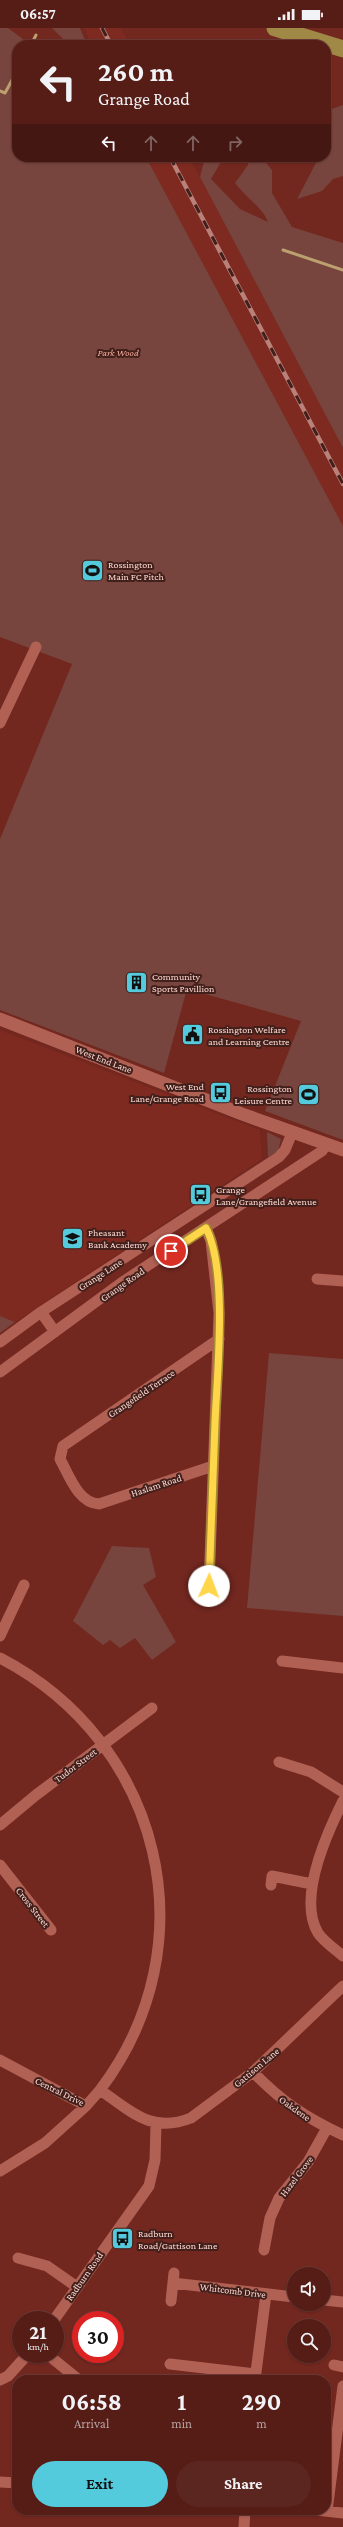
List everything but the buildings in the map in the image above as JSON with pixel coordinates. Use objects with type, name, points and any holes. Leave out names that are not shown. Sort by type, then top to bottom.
[{"type":"street","points":[[0,723],[36,647]]},
{"type":"street","name":"West End Lane","points":[[0,1019],[292,1133],[343,1150]]},
{"type":"street","name":"Grange Lane","points":[[0,1342],[41,1312],[279,1157],[285,1150],[292,1133]]},
{"type":"street","name":"Grange Road","points":[[0,1372],[124,1281],[322,1151],[326,1145]]},
{"type":"street","points":[[199,1209],[208,1227],[212,1241],[217,1282],[219,1339],[209,1586]]},
{"type":"street","points":[[316,1279],[343,1281]]},
{"type":"street","points":[[41,1312],[55,1332]]},
{"type":"street","name":"Grangefield Terrace","points":[[99,1504],[86,1501],[80,1495],[60,1459],[63,1446],[219,1339]]},
{"type":"street","name":"Haslam Road","points":[[99,1504],[213,1466]]},
{"type":"street","points":[[0,1636],[24,1585]]},
{"type":"street","name":"Central Drive","points":[[0,1658],[48,1687],[84,1720],[104,1744],[120,1768],[138,1803],[150,1839],[159,1891],[160,1931],[157,1958],[146,2003],[121,2060],[100,2090],[86,2106],[0,2060]]},
{"type":"street","points":[[282,1661],[343,1668]]},
{"type":"street","name":"Tudor Street","points":[[0,1825],[36,1795],[152,1708]]},
{"type":"street","points":[[279,1762],[311,1772],[343,1792]]},
{"type":"street","points":[[343,1801],[326,1838],[312,1884],[313,1920],[318,1932],[343,1956]]},
{"type":"street","name":"Cross Street","points":[[0,1866],[51,1930]]},
{"type":"street","points":[[271,1885],[272,1876],[312,1884]]},
{"type":"street","name":"Gattison Lane","points":[[156,2124],[180,2122],[190,2118],[252,2072],[343,1986]]},
{"type":"street","name":"Oakdene","points":[[252,2072],[290,2106],[327,2128],[343,2135]]},
{"type":"street","points":[[100,2090],[145,2120],[156,2124]]},
{"type":"street","points":[[0,2171],[45,2143],[86,2106]]},
{"type":"street","name":"Radburn Road","points":[[60,2311],[149,2186],[155,2160],[156,2124]]},
{"type":"street","name":"Hazel Grove","points":[[264,2250],[270,2218],[279,2198],[308,2162],[327,2128]]},
{"type":"street","points":[[18,2258],[47,2266],[77,2288]]},
{"type":"street","name":"Whitcomb Drive","points":[[171,2301],[173,2278],[287,2296]]},
{"type":"street","points":[[256,2375],[266,2294]]},
{"type":"street","points":[[331,2301],[343,2302]]},
{"type":"street","points":[[0,2380],[13,2371],[20,2363]]},
{"type":"street","points":[[58,2363],[73,2375]]},
{"type":"street","points":[[170,2364],[243,2375]]},
{"type":"street","points":[[331,2469],[341,2423],[343,2386]]},
{"type":"street","points":[[0,2482],[12,2483]]},
{"type":"street","points":[[331,2512],[343,2513]]},
{"type":"street","points":[[244,2527],[245,2515]]},
{"type":"shaded area","points":[[84,28],[121,28],[127,40],[90,40]]},
{"type":"shaded area","points":[[149,162],[192,162],[200,177],[343,448],[343,526]]},
{"type":"shaded area","name":"Pheasant Bank Academy","points":[[0,1030],[260,1130],[262,1159],[15,1322],[0,1316]]},
{"type":"green space","name":"Park Wood","points":[[0,28],[8,28],[24,40],[12,40],[12,162],[149,162],[343,526],[343,1140],[265,1111],[301,1021],[187,989],[164,1073],[0,1010],[0,839],[72,664],[0,637]]},
{"type":"green space","points":[[52,28],[80,28],[85,40],[64,40]]},
{"type":"green space","points":[[343,105],[343,176],[333,179],[322,191],[297,199],[316,162],[331,162],[331,109]]},
{"type":"green space","points":[[204,162],[221,162],[211,179],[240,209],[268,222],[258,207],[235,183],[248,165],[248,162],[265,162],[272,170],[272,193],[292,227],[343,243],[343,448],[200,177]]},
{"type":"green space","points":[[267,1132],[281,1139],[278,1152],[268,1157]]},
{"type":"green space","points":[[0,1316],[15,1322],[0,1333]]},
{"type":"green space","points":[[269,1353],[343,1359],[343,1616],[247,1608]]},
{"type":"green space","points":[[112,1546],[149,1548],[156,1577],[143,1585],[176,1642],[152,1660],[135,1638],[120,1648],[110,1640],[103,1645],[73,1621]]},
{"type":"waterway","points":[[275,28],[314,40]]},
{"type":"waterway","points":[[34,40],[36,35]]},
{"type":"waterway","points":[[331,45],[343,49]]},
{"type":"waterway","points":[[0,91],[5,93],[12,80]]},
{"type":"waterway","points":[[283,250],[343,270]]},
{"type":"railway","points":[[102,28],[108,40]]},
{"type":"railway","points":[[173,162],[343,484]]},
{"type":"place","name":"Rossington Main FC Pitch","points":[[92,570]]},
{"type":"place","name":"Community Sports Pavillion","points":[[136,982]]},
{"type":"place","name":"Rossington Welfare and Learning Centre","points":[[193,1035]]},
{"type":"place","name":"West End Lane/Grange Road","points":[[220,1092]]},
{"type":"place","name":"Rossington Leisure Centre","points":[[308,1094]]},
{"type":"place","name":"Grange Lane/Grangefield Avenue","points":[[201,1195]]},
{"type":"place","name":"Pheasant Bank Academy","points":[[72,1238]]},
{"type":"place","name":"Radburn Road/Gattison Lane","points":[[123,2239]]},
{"type":"route","points":[[171,1251],[206,1228],[212,1241],[217,1282],[219,1339],[209,1586]]}]
